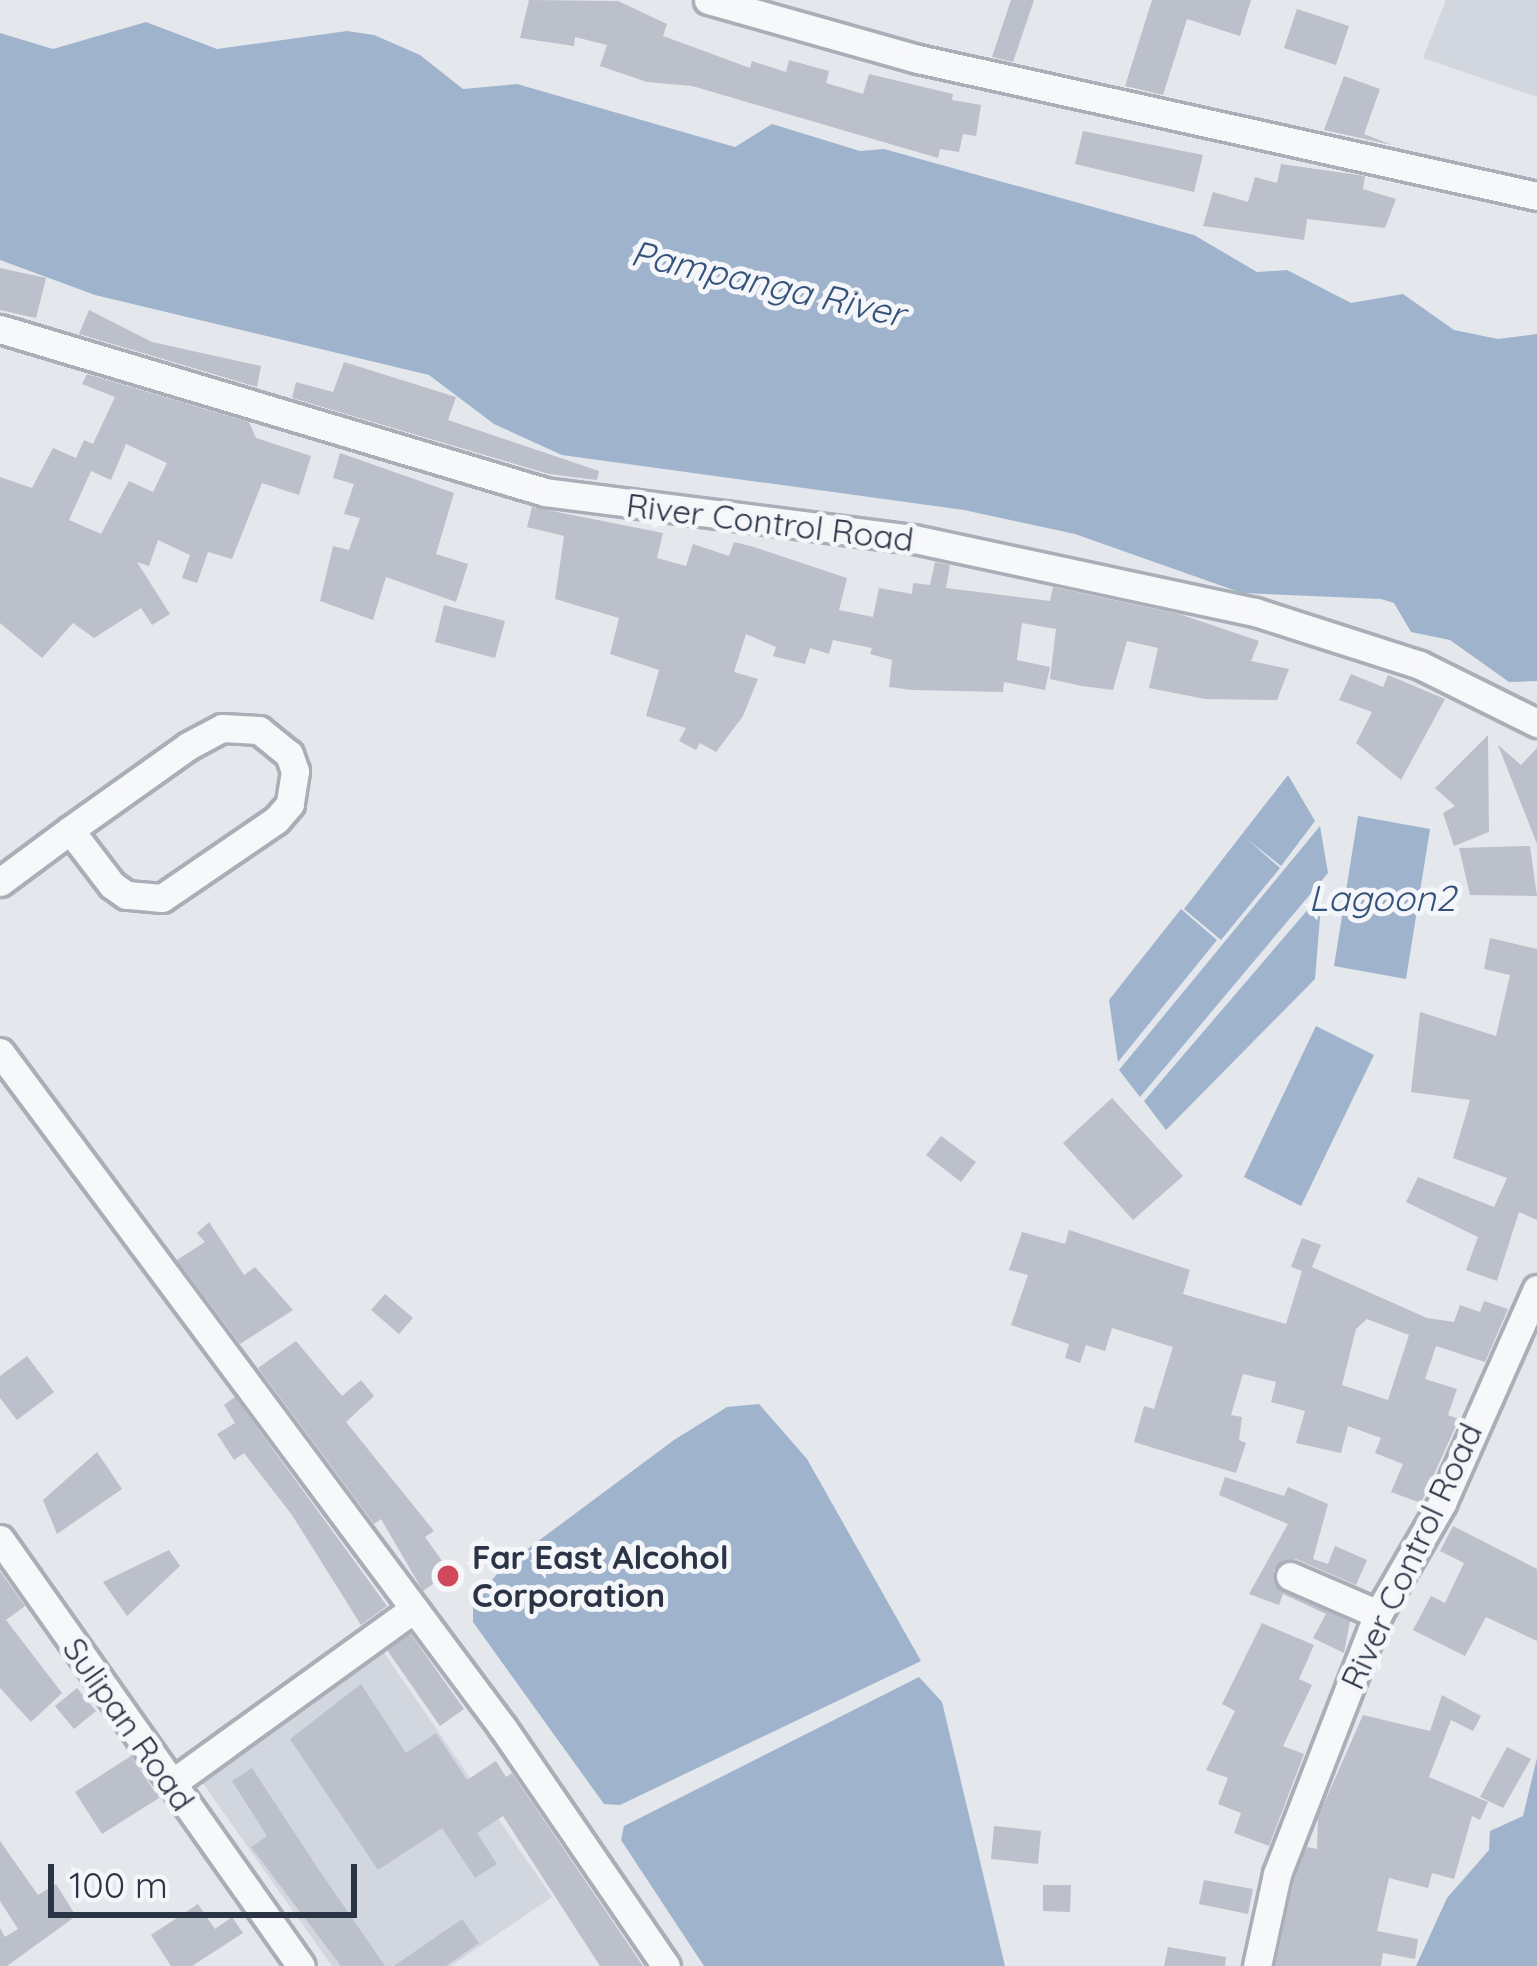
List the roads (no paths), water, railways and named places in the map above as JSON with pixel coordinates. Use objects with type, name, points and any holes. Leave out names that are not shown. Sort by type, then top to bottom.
[{"type":"street","points":[[712,0],[918,58],[1537,196]]},
{"type":"street","name":"River Control Road","points":[[0,328],[545,493],[914,539],[1255,611],[1420,665],[1537,722]]},
{"type":"street","points":[[0,882],[70,830],[221,728],[260,730],[289,754],[295,771],[290,804],[276,820],[162,898],[126,896],[70,830]]},
{"type":"street","points":[[0,1052],[412,1610],[666,1966]]},
{"type":"street","name":"River Control Road","points":[[1257,1966],[1277,1874],[1378,1613],[1442,1503],[1537,1289]]},
{"type":"street","name":"Sulipan Road","points":[[0,1541],[301,1966]]},
{"type":"street","points":[[1291,1576],[1378,1613]]},
{"type":"street","points":[[171,1784],[412,1610]]},
{"type":"water","name":"Pampanga River","points":[[146,22],[217,49],[347,31],[374,35],[420,55],[463,89],[517,84],[735,147],[772,124],[860,151],[884,149],[1194,235],[1257,272],[1287,270],[1351,303],[1403,294],[1454,330],[1498,339],[1537,334],[1537,681],[1509,682],[1450,640],[1411,632],[1394,603],[1381,599],[1242,593],[1075,534],[964,510],[562,455],[494,424],[429,375],[95,295],[0,260],[0,33],[53,49]]},
{"type":"water","points":[[1288,775],[1315,821],[1281,866],[1247,839],[1280,868],[1221,940],[1184,909]]},
{"type":"water","name":"Lagoon2","points":[[1358,816],[1430,829],[1406,979],[1334,966]]},
{"type":"water","points":[[1320,826],[1328,873],[1140,1097],[1119,1070]]},
{"type":"water","points":[[1322,893],[1315,979],[1166,1130],[1144,1101]]},
{"type":"water","points":[[1181,909],[1217,940],[1118,1062],[1109,1000]]},
{"type":"water","points":[[1316,1026],[1374,1055],[1301,1206],[1244,1177]]},
{"type":"water","points":[[759,1404],[807,1459],[921,1661],[620,1805],[604,1804],[473,1622],[473,1603],[502,1568],[674,1440],[727,1407]]},
{"type":"water","points":[[919,1677],[942,1702],[1005,1966],[704,1966],[621,1840],[624,1826]]},
{"type":"water","points":[[1537,1758],[1537,1966],[1416,1966],[1447,1898],[1489,1850],[1490,1831],[1523,1816]]},
{"type":"place","name":"Far East Alcohol Corporation","points":[[448,1576]]}]
